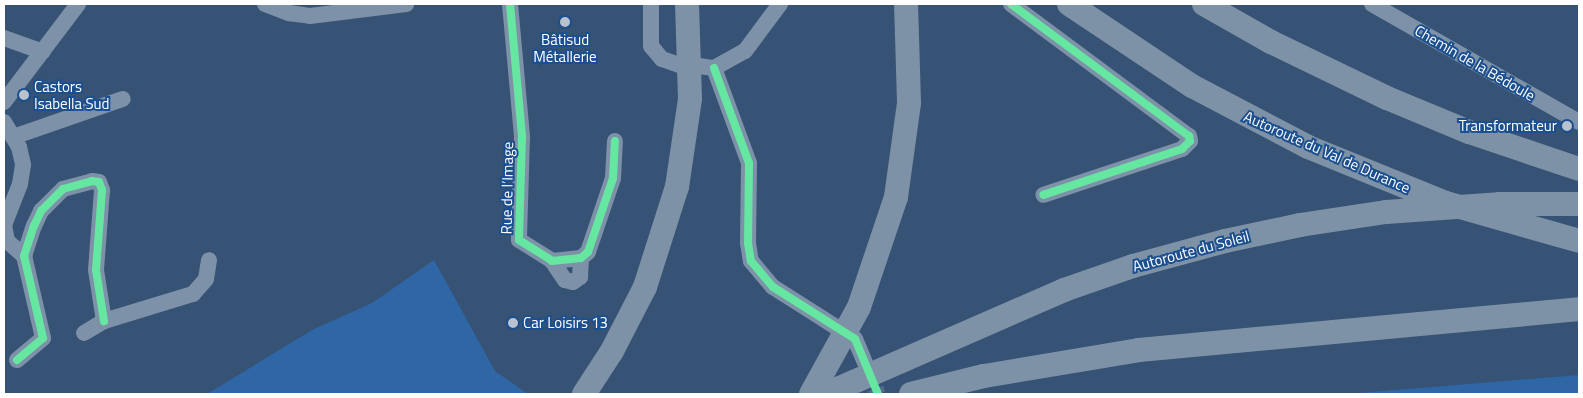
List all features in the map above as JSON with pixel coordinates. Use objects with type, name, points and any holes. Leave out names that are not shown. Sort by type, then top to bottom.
[{"type":"highway","points":[[584,394],[630,318],[663,239],[685,143],[695,66],[687,4]]},
{"type":"highway","points":[[811,394],[859,307],[883,242],[900,170],[910,80],[906,4]]},
{"type":"highway","name":"Autoroute du Val de Durance","points":[[1069,4],[1152,61],[1230,108],[1308,147],[1390,182],[1446,203],[1526,228],[1579,241]]},
{"type":"highway","points":[[1204,4],[1279,46],[1387,98],[1469,132],[1579,169]]},
{"type":"highway","name":"Autoroute du Soleil","points":[[826,394],[1064,290],[1133,266],[1225,241],[1300,225],[1386,212],[1499,204],[1579,204]]},
{"type":"highway","points":[[911,394],[993,374],[1139,350],[1579,309]]},
{"type":"street","points":[[4,102],[78,4]]},
{"type":"street","points":[[265,4],[289,13],[310,16],[406,4]]},
{"type":"street","name":"Rue de l’Image","points":[[510,4],[522,137],[518,237],[552,261],[565,280],[573,282],[580,278],[581,258],[593,244],[613,178],[615,141]]},
{"type":"street","points":[[651,4],[651,46],[662,59],[695,66],[745,51],[780,4]]},
{"type":"street","points":[[1011,4],[1189,136],[1190,141],[1182,149],[1043,195]]},
{"type":"street","name":"Chemin de la Bédoule","points":[[1372,4],[1579,122]]},
{"type":"street","name":"Chemin de la Bédoule","points":[[1389,4],[1579,112]]},
{"type":"street","points":[[4,36],[43,52]]},
{"type":"street","points":[[695,66],[749,163],[748,243],[751,261],[774,287],[855,339],[865,362]]},
{"type":"street","points":[[13,137],[123,99]]},
{"type":"street","points":[[4,122],[13,137],[24,165],[20,184],[4,225],[7,241],[24,256]]},
{"type":"street","points":[[17,360],[42,338],[24,256],[34,226],[50,201],[64,189],[92,180],[99,182],[102,190],[96,270],[104,321]]},
{"type":"street","points":[[552,261],[581,258]]},
{"type":"street","points":[[84,333],[104,321],[193,294],[206,280],[209,260]]},
{"type":"shaded area","points":[[434,260],[495,371],[528,394],[207,394],[312,330],[372,303]]},
{"type":"shaded area","points":[[1579,375],[1579,394],[1347,394]]},
{"type":"tunnel","points":[[867,366],[878,394]]},
{"type":"cycle path","points":[[510,4],[522,137],[519,240],[552,261],[581,258],[588,252],[613,178],[615,141]]},
{"type":"cycle path","points":[[1011,4],[1189,136],[1190,141],[1182,149],[1043,195]]},
{"type":"cycle path","points":[[714,68],[749,163],[748,243],[751,261],[773,287],[855,339],[878,394]]},
{"type":"cycle path","points":[[17,360],[43,338],[24,256],[34,226],[41,211],[63,189],[92,181],[99,182],[102,190],[96,270],[104,321]]},
{"type":"place","name":"Bâtisud Métallerie","points":[[565,22]]},
{"type":"place","name":"Castors Isabella Sud","points":[[24,95]]},
{"type":"place","name":"Transformateur","points":[[1567,126]]},
{"type":"place","name":"Car Loisirs 13","points":[[513,323]]}]
